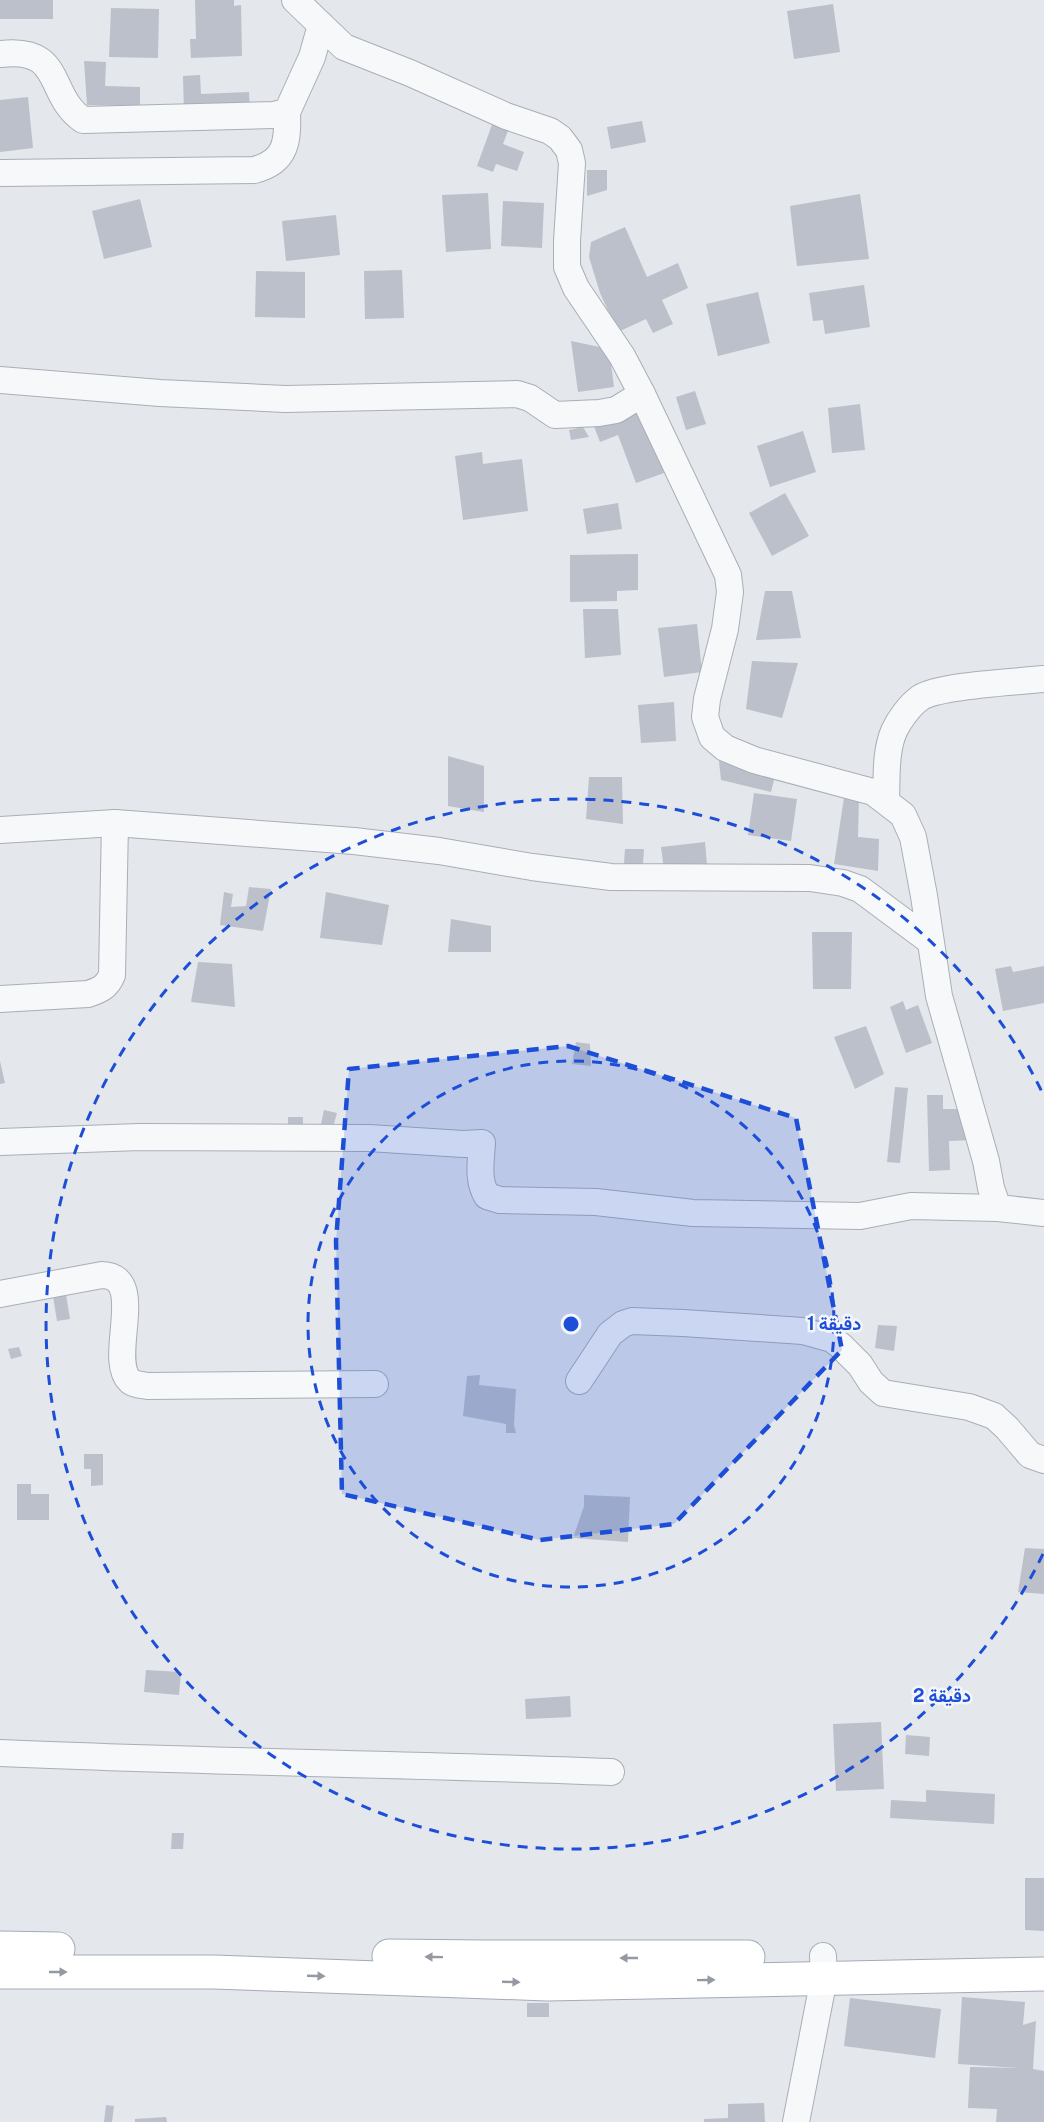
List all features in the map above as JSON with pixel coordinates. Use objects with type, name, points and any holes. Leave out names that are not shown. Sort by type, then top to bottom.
[{"type":"main road","points":[[0,1948],[484,1958],[1044,1974]]},
{"type":"main road","points":[[0,1972],[214,1972],[547,1984],[824,1967],[943,1955],[1044,1951]]},
{"type":"street","points":[[295,0],[344,47],[410,73],[506,116],[550,131],[560,138],[569,150],[572,163],[567,267],[576,288],[622,356],[642,394],[728,575],[730,592],[725,629],[707,699],[705,717],[712,737],[725,748],[754,760],[873,792],[903,815],[913,837],[939,996],[998,1208]]},
{"type":"street","points":[[0,173],[254,170],[272,164],[288,139],[287,112],[312,57],[321,25]]},
{"type":"street","points":[[0,54],[22,52],[44,63],[52,73],[68,105],[83,120],[274,115],[287,112]]},
{"type":"street","points":[[0,380],[180,394],[285,399],[517,394],[530,398],[555,415],[616,410],[642,394]]},
{"type":"street","points":[[886,800],[887,765],[895,729],[908,709],[920,698],[930,693],[957,688],[1044,679]]},
{"type":"street","points":[[0,830],[115,823],[354,841],[611,877],[810,878],[860,889],[930,941]]},
{"type":"street","points":[[0,999],[88,994],[108,984],[113,966],[115,823]]},
{"type":"street","points":[[0,1142],[140,1137],[369,1138],[463,1144],[482,1143],[480,1179],[483,1189],[487,1196],[500,1200],[596,1202],[693,1213],[860,1216],[911,1206],[998,1208],[1044,1213]]},
{"type":"street","points":[[0,1294],[102,1275],[117,1277],[124,1294],[123,1369],[130,1381],[138,1384],[148,1386],[375,1384]]},
{"type":"street","points":[[579,1381],[610,1334],[623,1324],[632,1321],[803,1331],[832,1340],[841,1346],[883,1393],[969,1407],[994,1416],[1030,1455],[1044,1460]]},
{"type":"street","points":[[0,1753],[358,1766],[611,1772]]},
{"type":"street","points":[[796,2122],[824,1967]]},
{"type":"highlighted area","points":[[568,1046],[796,1118],[842,1350],[674,1524],[540,1540],[342,1494],[336,1241],[349,1069]]},
{"type":"building","points":[[0,0],[53,0],[53,19],[0,19]]},
{"type":"building","points":[[195,0],[234,0],[234,6],[241,5],[242,56],[191,58],[190,39],[196,39]]},
{"type":"building","points":[[833,4],[840,52],[794,59],[787,11]]},
{"type":"building","points":[[111,8],[159,9],[158,58],[109,57]]},
{"type":"building","points":[[84,61],[106,62],[105,86],[140,87],[140,106],[87,105]]},
{"type":"building","points":[[200,75],[201,94],[249,92],[250,111],[184,113],[183,76]]},
{"type":"building","points":[[28,97],[33,148],[0,152],[0,100]]},
{"type":"building","points":[[642,121],[646,142],[611,149],[607,127]]},
{"type":"building","points":[[493,122],[509,128],[503,144],[524,152],[517,171],[496,164],[493,172],[477,166]]},
{"type":"building","points":[[587,170],[607,170],[607,190],[587,196]]},
{"type":"building","points":[[488,193],[491,249],[446,252],[442,195]]},
{"type":"building","points":[[860,194],[869,259],[797,266],[790,206]]},
{"type":"building","points":[[140,199],[152,247],[104,259],[92,211]]},
{"type":"building","points":[[503,201],[544,203],[542,248],[501,246]]},
{"type":"building","points":[[336,215],[340,255],[286,261],[282,221]]},
{"type":"building","points":[[625,227],[647,277],[678,263],[688,288],[662,300],[673,324],[653,333],[646,319],[618,332],[600,293],[589,257],[591,242]]},
{"type":"building","points":[[402,270],[404,318],[365,319],[364,271]]},
{"type":"building","points":[[256,271],[305,272],[305,318],[255,317]]},
{"type":"building","points":[[864,285],[870,327],[825,334],[823,320],[813,321],[809,293]]},
{"type":"building","points":[[758,292],[770,343],[718,356],[706,304]]},
{"type":"building","points":[[571,341],[609,349],[614,387],[578,392]]},
{"type":"building","points":[[695,391],[706,424],[686,430],[676,397]]},
{"type":"building","points":[[639,404],[664,473],[636,483],[618,435],[600,442],[592,421]]},
{"type":"building","points":[[860,404],[865,450],[832,453],[828,408]]},
{"type":"building","points":[[583,427],[589,437],[571,440],[569,430]]},
{"type":"building","points":[[803,431],[816,472],[770,487],[757,446]]},
{"type":"building","points":[[482,452],[483,464],[522,459],[528,511],[463,520],[455,456]]},
{"type":"building","points":[[785,493],[809,536],[772,556],[749,513]]},
{"type":"building","points":[[618,503],[622,529],[587,534],[583,509]]},
{"type":"building","points":[[638,554],[638,590],[617,591],[617,601],[570,602],[570,555]]},
{"type":"building","points":[[765,591],[792,591],[801,638],[756,640]]},
{"type":"building","points":[[583,609],[618,609],[621,655],[585,658]]},
{"type":"building","points":[[697,624],[702,672],[664,677],[658,628]]},
{"type":"building","points":[[752,661],[798,663],[782,718],[746,709]]},
{"type":"building","points":[[674,702],[676,741],[641,743],[638,705]]},
{"type":"building","points":[[448,756],[484,766],[484,812],[448,806]]},
{"type":"building","points":[[719,761],[775,776],[771,792],[721,780]]},
{"type":"building","points":[[589,777],[622,777],[623,824],[586,819]]},
{"type":"building","points":[[846,784],[859,796],[858,837],[879,839],[878,871],[834,864]]},
{"type":"building","points":[[754,793],[797,799],[791,841],[748,835]]},
{"type":"building","points":[[705,842],[707,865],[664,870],[661,847]]},
{"type":"building","points":[[625,849],[644,849],[643,864],[624,864]]},
{"type":"building","points":[[249,887],[271,889],[263,931],[220,925],[224,892],[233,894],[231,907],[246,906]]},
{"type":"building","points":[[326,892],[389,905],[382,945],[320,938]]},
{"type":"building","points":[[451,919],[491,926],[491,952],[448,952]]},
{"type":"building","points":[[812,932],[852,932],[851,989],[813,989]]},
{"type":"building","points":[[198,962],[232,964],[235,1007],[191,1002]]},
{"type":"building","points":[[1011,966],[1013,972],[1044,966],[1044,1003],[1003,1011],[995,969]]},
{"type":"building","points":[[903,1001],[906,1010],[918,1005],[932,1043],[906,1053],[890,1007]]},
{"type":"building","points":[[866,1026],[884,1074],[855,1089],[834,1037]]},
{"type":"building","points":[[576,1042],[590,1044],[591,1066],[572,1064]]},
{"type":"building","points":[[0,1061],[5,1083],[0,1084]]},
{"type":"building","points":[[895,1087],[908,1088],[900,1163],[887,1162]]},
{"type":"building","points":[[927,1095],[943,1095],[943,1109],[963,1109],[974,1140],[949,1141],[950,1170],[929,1171]]},
{"type":"building","points":[[324,1110],[337,1113],[333,1127],[321,1124]]},
{"type":"building","points":[[288,1117],[303,1117],[303,1130],[288,1130]]},
{"type":"building","points":[[65,1288],[70,1319],[57,1321],[52,1290]]},
{"type":"building","points":[[878,1325],[897,1326],[894,1351],[875,1348]]},
{"type":"building","points":[[19,1347],[22,1356],[11,1359],[8,1349]]},
{"type":"building","points":[[480,1375],[479,1385],[516,1389],[514,1425],[516,1433],[506,1433],[506,1424],[463,1416],[467,1376]]},
{"type":"building","points":[[84,1454],[103,1454],[103,1485],[91,1486],[91,1469],[84,1469]]},
{"type":"building","points":[[17,1484],[31,1484],[31,1494],[49,1494],[49,1520],[17,1520]]},
{"type":"building","points":[[584,1495],[630,1497],[628,1542],[573,1538],[584,1506]]},
{"type":"building","points":[[1025,1548],[1044,1549],[1044,1594],[1018,1592]]},
{"type":"building","points":[[146,1670],[181,1672],[179,1695],[144,1692]]},
{"type":"building","points":[[570,1696],[571,1717],[526,1719],[525,1699]]},
{"type":"building","points":[[881,1722],[884,1789],[836,1791],[833,1724]]},
{"type":"building","points":[[906,1735],[930,1737],[929,1756],[905,1754]]},
{"type":"building","points":[[926,1790],[995,1794],[994,1824],[890,1818],[891,1800],[926,1802]]},
{"type":"building","points":[[172,1833],[184,1833],[183,1849],[171,1849]]},
{"type":"building","points":[[1025,1878],[1044,1878],[1044,1931],[1025,1930]]},
{"type":"building","points":[[962,1997],[1025,2002],[1023,2025],[1036,2021],[1033,2069],[1044,2071],[1044,2122],[996,2122],[997,2109],[968,2108],[970,2067],[1019,2068],[958,2064]]},
{"type":"building","points":[[850,1998],[941,2009],[935,2058],[844,2046]]},
{"type":"building","points":[[527,2003],[549,2003],[549,2017],[527,2017]]},
{"type":"building","points":[[764,2103],[765,2122],[704,2122],[704,2119],[728,2118],[728,2104]]},
{"type":"building","points":[[106,2105],[114,2106],[112,2122],[104,2122]]},
{"type":"building","points":[[166,2117],[167,2122],[135,2122],[135,2119]]}]
